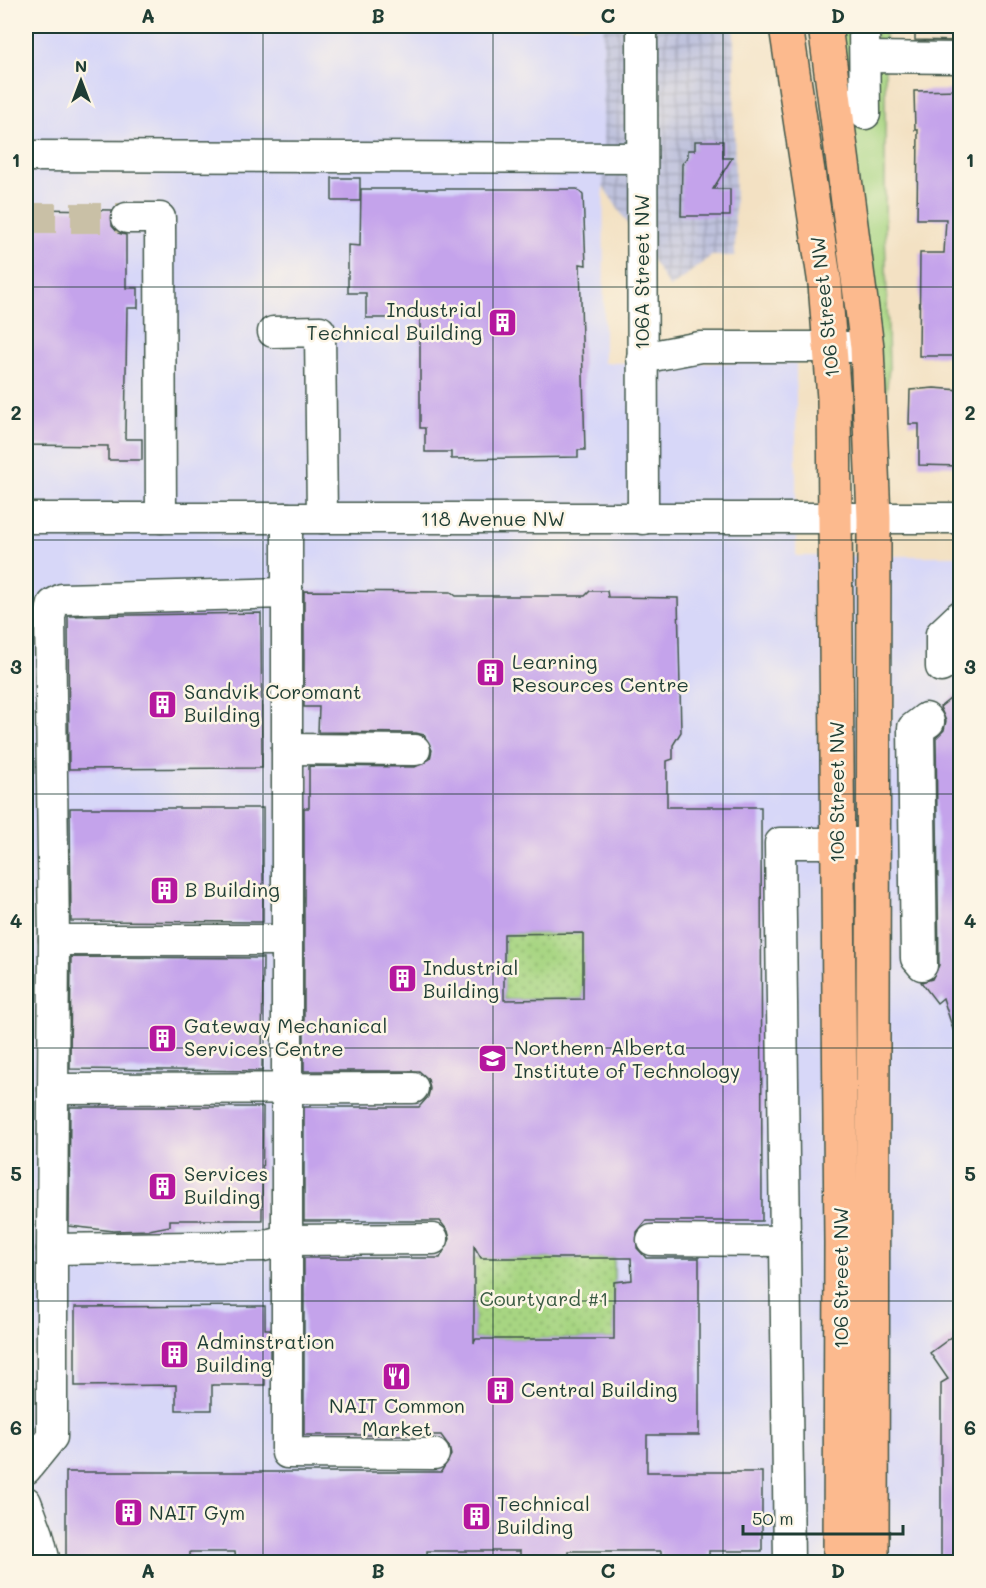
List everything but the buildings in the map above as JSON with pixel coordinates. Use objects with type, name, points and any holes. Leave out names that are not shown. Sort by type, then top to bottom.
[{"type":"main road","name":"106 Street NW","points":[[786,26],[825,284],[832,348],[836,519],[840,1563]]},
{"type":"main road","name":"106 Street NW","points":[[825,26],[867,347],[874,518],[872,1563]]},
{"type":"street","name":"106A Street NW","points":[[642,26],[643,519]]},
{"type":"street","points":[[864,26],[865,114]]},
{"type":"street","points":[[865,57],[960,58]]},
{"type":"street","points":[[26,156],[642,158]]},
{"type":"street","points":[[127,218],[160,218],[162,518]]},
{"type":"street","points":[[273,332],[320,331],[322,518]]},
{"type":"street","points":[[642,358],[700,347],[867,347]]},
{"type":"street","name":"118 Avenue NW","points":[[26,518],[960,518]]},
{"type":"street","points":[[287,518],[285,1089],[287,1453],[434,1454]]},
{"type":"street","points":[[26,1468],[52,1437],[54,940],[50,616],[53,604],[62,599],[287,593]]},
{"type":"street","points":[[941,667],[941,634],[960,616]]},
{"type":"street","points":[[926,718],[929,722],[919,729],[922,966],[916,958],[913,728],[926,718]]},
{"type":"street","points":[[287,749],[415,750]]},
{"type":"street","points":[[789,1563],[780,843],[874,843]]},
{"type":"street","points":[[54,940],[286,940]]},
{"type":"street","points":[[53,1089],[413,1088]]},
{"type":"street","points":[[52,1249],[263,1246],[285,1240],[432,1239]]},
{"type":"street","points":[[652,1240],[785,1241]]},
{"type":"street","points":[[26,1502],[38,1534],[45,1563]]},
{"type":"shaded area","name":"Northern Alberta Institute of Technology","points":[[26,26],[603,26],[604,363],[796,363],[796,556],[960,556],[960,1562],[26,1562]]},
{"type":"shaded area","points":[[603,26],[734,26],[735,256],[711,256],[670,288],[603,186]]},
{"type":"green space","points":[[838,26],[853,26],[854,123],[857,127],[876,124],[876,26],[885,26],[885,230],[889,368],[885,403]]},
{"type":"green space","points":[[583,933],[583,999],[504,1000],[504,934]]},
{"type":"green space","name":"Courtyard #1","points":[[474,1258],[614,1258],[614,1339],[474,1339]]},
{"type":"tunnel","points":[[26,218],[127,218]]},
{"type":"place","name":"Industrial Technical Building","points":[[503,322]]},
{"type":"place","name":"Learning Resources Centre","points":[[491,673]]},
{"type":"place","name":"Sandvik Coromant Building","points":[[163,704]]},
{"type":"place","name":"B Building","points":[[164,890]]},
{"type":"place","name":"Industrial Building","points":[[402,979]]},
{"type":"place","name":"Gateway Mechanical Services Centre","points":[[163,1038]]},
{"type":"place","name":"Northern Alberta Institute of Technology","points":[[493,1059]]},
{"type":"place","name":"Services Building","points":[[163,1186]]},
{"type":"place","name":"Adminstration Building","points":[[175,1354]]},
{"type":"place","name":"NAIT Common Market","points":[[397,1376]]},
{"type":"place","name":"Central Building","points":[[500,1390]]},
{"type":"place","name":"NAIT Gym","points":[[128,1513]]},
{"type":"place","name":"Technical Building","points":[[476,1516]]}]
